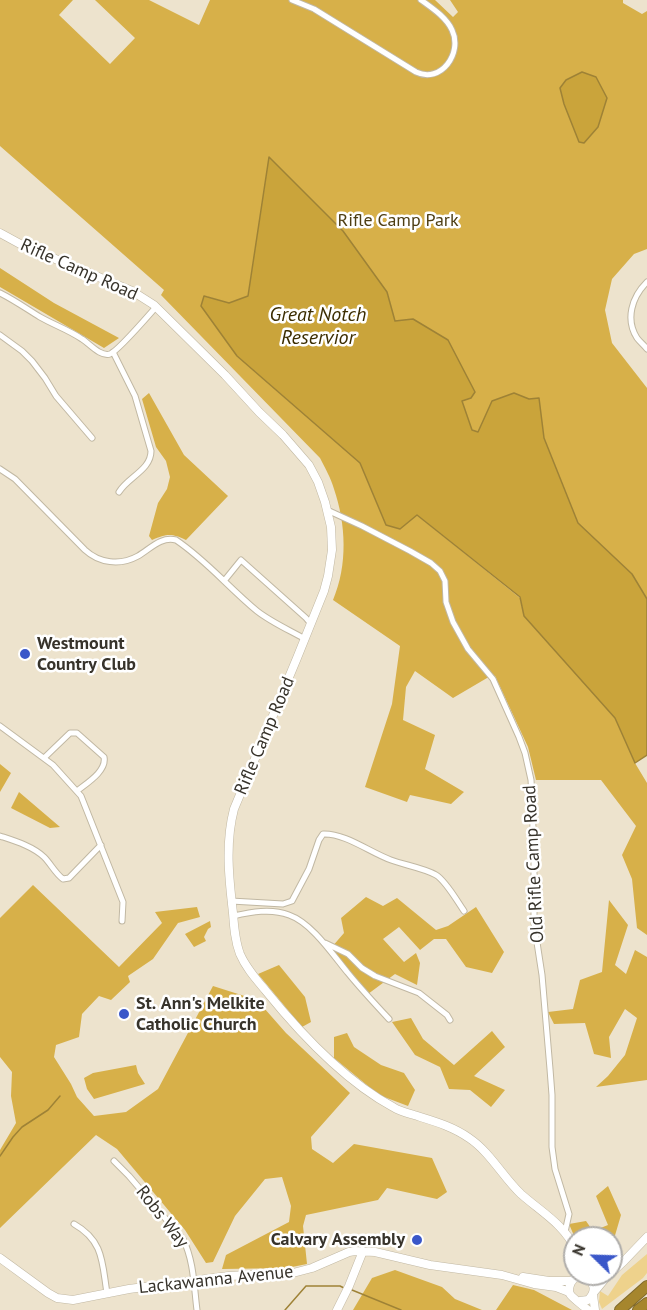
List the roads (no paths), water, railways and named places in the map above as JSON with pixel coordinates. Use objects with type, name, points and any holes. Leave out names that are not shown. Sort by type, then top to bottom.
[{"type":"highway","points":[[620,1310],[647,1286]]},
{"type":"highway","points":[[638,1310],[647,1303]]},
{"type":"street","points":[[292,0],[314,9],[421,75],[428,75],[443,69],[453,55],[456,46],[452,29],[446,21],[421,0]]},
{"type":"street","name":"Rifle Camp Road","points":[[0,233],[22,245],[132,291],[156,307],[225,375],[309,465],[318,482],[327,510],[332,539],[330,563],[324,591],[232,816],[228,848],[231,901],[240,954],[252,974],[295,1025],[326,1057],[372,1094],[395,1109],[454,1129],[472,1140],[519,1192],[563,1230]]},
{"type":"street","points":[[647,282],[632,304],[630,322],[637,338],[647,349]]},
{"type":"street","points":[[0,293],[64,327],[99,352],[106,354],[112,352],[156,307]]},
{"type":"street","points":[[0,335],[32,361],[56,396],[92,438]]},
{"type":"street","points":[[112,352],[135,396],[151,451],[148,464],[124,484],[119,492]]},
{"type":"street","points":[[0,469],[15,479],[84,550],[95,558],[110,562],[126,560],[160,542],[172,539],[183,545],[264,616],[305,639]]},
{"type":"street","name":"Old Rifle Camp Road","points":[[327,510],[410,550],[440,571],[445,581],[446,602],[453,622],[468,649],[493,680],[525,753],[531,780],[534,923],[542,975],[551,1072],[552,1147],[555,1169],[569,1214],[567,1226]]},
{"type":"street","points":[[224,581],[241,560],[311,624]]},
{"type":"street","points":[[0,726],[53,765],[81,796],[123,902],[122,921]]},
{"type":"street","points":[[44,758],[70,733],[77,733],[104,757],[106,763],[103,768],[77,791]]},
{"type":"street","points":[[231,901],[283,904],[292,901],[309,868],[319,840],[323,834],[328,834],[340,837],[390,860],[436,875],[444,882],[464,911]]},
{"type":"street","points":[[0,836],[44,857],[58,876],[63,879],[69,878],[100,845]]},
{"type":"street","points":[[266,903],[267,911]]},
{"type":"street","points":[[233,916],[267,911],[287,914],[298,919],[321,941],[389,1019]]},
{"type":"street","points":[[321,941],[348,954],[362,968],[375,976],[419,993],[447,1015],[450,1020]]},
{"type":"street","name":"Robs Way","points":[[114,1161],[183,1239],[189,1250],[197,1310]]},
{"type":"street","points":[[74,1224],[87,1233],[98,1247],[107,1293]]},
{"type":"street","points":[[623,1262],[647,1237]]},
{"type":"street","points":[[337,1310],[363,1251]]},
{"type":"street","name":"Lackawanna Avenue","points":[[0,1258],[48,1293],[57,1298],[73,1300],[193,1280],[293,1273],[312,1268],[349,1252],[363,1251],[430,1265],[512,1277],[529,1277],[549,1281],[563,1279]]},
{"type":"street","name":"Lackawanna Avenue","points":[[512,1277],[569,1292]]},
{"type":"street","points":[[570,1286],[569,1292],[574,1299],[588,1310]]},
{"type":"street","points":[[593,1286],[592,1301],[595,1310]]},
{"type":"street","points":[[579,1301],[588,1300],[599,1286]]},
{"type":"water","points":[[582,72],[596,77],[607,98],[598,127],[584,143],[579,142],[560,88],[566,80]]},
{"type":"water","name":"Great Notch Reservior","points":[[269,157],[343,231],[387,292],[395,321],[413,319],[448,340],[475,392],[471,398],[462,401],[472,430],[478,432],[492,401],[514,393],[529,399],[539,398],[544,438],[578,523],[632,574],[647,599],[647,755],[635,763],[615,718],[524,616],[520,597],[417,515],[400,529],[386,525],[360,463],[237,356],[201,306],[204,296],[229,303],[248,296]]},
{"type":"waterway","points":[[0,1156],[22,1127],[48,1110],[60,1096]]},
{"type":"waterway","points":[[285,1310],[306,1286],[344,1288]]},
{"type":"waterway","points":[[352,1290],[401,1310]]},
{"type":"place","name":"Westmount Country Club","points":[[25,654]]},
{"type":"place","name":"St. Ann's Melkite Catholic Church","points":[[124,1014]]},
{"type":"place","name":"Calvary Assembly","points":[[417,1240]]},
{"type":"park label","name":"Rifle Camp Park","points":[[398,221]]}]
